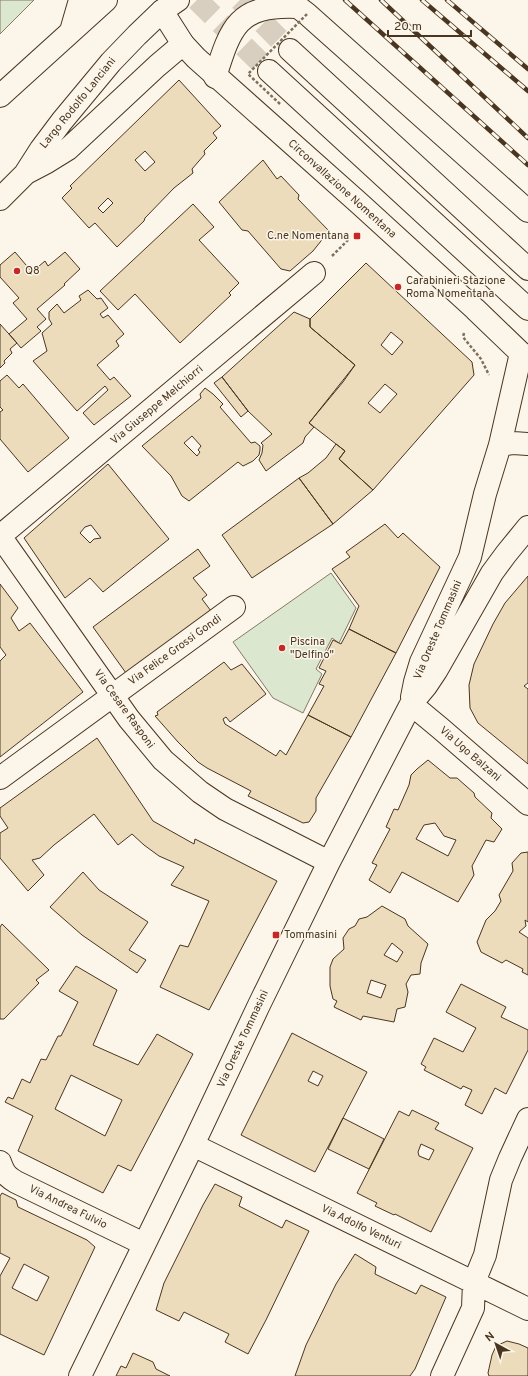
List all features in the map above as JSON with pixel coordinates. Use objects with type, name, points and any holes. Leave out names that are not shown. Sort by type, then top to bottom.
[{"type":"street","points":[[71,31],[80,0]]},
{"type":"street","points":[[0,96],[106,0]]},
{"type":"street","name":"Circonvallazione Nomentana","points":[[166,4],[183,44],[216,77],[360,204],[524,356]]},
{"type":"street","name":"Largo Rodolfo Lanciani","points":[[0,199],[25,174],[41,149],[93,83],[120,52],[166,4]]},
{"type":"street","points":[[216,77],[229,38],[240,21],[261,9],[299,5],[528,211]]},
{"type":"street","points":[[25,174],[68,149],[157,66],[183,44]]},
{"type":"street","points":[[290,50],[528,270]]},
{"type":"street","points":[[269,71],[528,310]]},
{"type":"street","name":"Via Giuseppe Melchiorri","points":[[0,536],[314,273]]},
{"type":"street","name":"Via Oreste Tommasini","points":[[411,704],[415,682],[422,662],[470,557],[485,494],[524,356]]},
{"type":"street","points":[[500,445],[513,443],[528,444]]},
{"type":"street","name":"Via Oreste Tommasini","points":[[80,1376],[193,1146],[259,1005],[329,862],[411,704],[436,671],[492,573],[528,527]]},
{"type":"street","name":"Via Cesare Rasponi","points":[[0,536],[129,719],[153,750],[200,792],[225,809],[329,862]]},
{"type":"street","name":"Via Felice Grossi Gondi","points":[[0,778],[234,607]]},
{"type":"street","name":"Via Ugo Balzani","points":[[411,704],[528,804]]},
{"type":"street","points":[[442,1376],[473,1308],[474,1282],[485,1255],[501,1180],[528,1119]]},
{"type":"street","name":"Via Adolfo Venturi","points":[[193,1146],[528,1309]]},
{"type":"street","name":"Via Andrea Fulvio","points":[[0,1162],[3,1172],[7,1177],[144,1244]]},
{"type":"path","points":[[280,104],[248,74],[299,5]]},
{"type":"green space","points":[[0,0],[34,0],[0,34]]},
{"type":"green space","name":"Piscina \"Delfino\"","points":[[331,573],[356,608],[339,643],[332,638],[316,669],[322,674],[303,713],[273,698],[233,642]]},
{"type":"building","points":[[179,80],[221,126],[213,133],[217,138],[204,151],[205,154],[192,169],[193,173],[174,188],[145,218],[144,221],[117,247],[95,223],[89,228],[62,198],[72,188],[70,186]],"holes":[[[145,151],[155,162],[145,171],[135,160]],[[108,198],[113,203],[103,213],[98,208]]]},
{"type":"building","points":[[263,160],[277,179],[281,176],[299,195],[298,199],[329,231],[313,251],[290,271],[281,269],[248,231],[242,230],[219,202]]},
{"type":"building","points":[[193,204],[214,227],[199,240],[239,283],[229,293],[231,295],[180,343],[135,294],[118,310],[100,291]]},
{"type":"building","points":[[15,252],[32,272],[45,261],[48,266],[65,252],[80,269],[64,284],[65,285],[37,309],[46,319],[37,327],[41,331],[21,348],[9,334],[27,319],[13,303],[19,298],[0,277],[0,265]]},
{"type":"building","points":[[366,263],[472,362],[474,375],[373,490],[339,459],[345,451],[309,423],[355,365],[310,327],[310,319]],"holes":[[[391,332],[403,342],[392,355],[381,345]],[[385,384],[397,394],[380,413],[368,403]]]},
{"type":"building","points":[[88,290],[97,299],[101,298],[108,308],[100,314],[103,318],[108,315],[124,334],[116,341],[119,346],[97,365],[110,380],[114,377],[131,396],[94,425],[83,413],[108,390],[105,386],[77,411],[33,361],[47,351],[42,333],[52,324],[49,319],[49,312],[57,304],[64,313],[81,300],[79,296]]},
{"type":"building","points":[[294,312],[310,319],[310,327],[355,365],[309,423],[314,427],[305,437],[303,443],[266,471],[259,460],[263,445],[261,443],[272,434],[248,411],[222,377]]},
{"type":"building","points":[[0,324],[17,343],[10,349],[12,353],[4,361],[5,363],[0,368]]},
{"type":"building","points":[[7,375],[19,388],[23,384],[69,438],[28,472],[0,439],[0,412],[3,410],[0,407],[0,381]]},
{"type":"building","points":[[222,377],[248,411],[241,417],[214,383]]},
{"type":"building","points":[[205,388],[213,394],[223,404],[220,407],[251,443],[255,442],[260,446],[260,450],[259,455],[253,461],[243,466],[238,462],[189,501],[182,496],[171,476],[142,446],[201,398],[200,394]],"holes":[[[192,436],[201,446],[198,450],[200,452],[197,456],[184,443]]]},
{"type":"building","points":[[336,444],[345,451],[339,459],[373,490],[333,524],[299,478],[308,473],[326,458]]},
{"type":"building","points":[[108,464],[169,539],[103,592],[90,578],[65,598],[24,538]],"holes":[[[91,525],[101,538],[94,539],[90,543],[80,533],[85,527]]]},
{"type":"building","points":[[299,478],[333,524],[252,578],[222,535]]},
{"type":"building","points":[[385,524],[398,538],[403,533],[440,567],[396,653],[349,629],[359,606],[332,569],[350,557],[346,552]]},
{"type":"building","points":[[198,549],[210,566],[193,578],[207,595],[202,599],[211,611],[126,673],[93,627]]},
{"type":"building","points":[[528,576],[528,683],[524,686],[528,689],[528,764],[478,723],[470,708],[469,685],[474,664],[493,624],[505,603]]},
{"type":"building","points":[[0,584],[18,608],[11,618],[19,631],[30,623],[83,692],[0,757],[0,661],[6,655],[0,647]]},
{"type":"building","points":[[349,629],[396,653],[351,737],[308,715],[324,686],[319,684],[326,671],[319,668],[333,640],[341,644]]},
{"type":"building","points":[[224,662],[231,670],[242,664],[266,694],[230,722],[226,717],[223,719],[225,724],[276,756],[280,750],[286,755],[308,715],[351,737],[316,798],[316,811],[309,822],[303,823],[248,796],[251,791],[198,762],[155,716],[158,715],[157,712]]},
{"type":"building","points":[[97,738],[153,821],[194,844],[195,839],[277,881],[209,1010],[160,987],[180,945],[188,947],[209,901],[171,885],[184,867],[159,856],[132,834],[118,845],[94,814],[54,845],[40,858],[32,860],[44,875],[28,891],[0,858],[0,833],[8,828],[0,816],[0,808]]},
{"type":"building","points":[[428,760],[450,778],[457,778],[474,793],[475,797],[492,813],[491,818],[502,829],[494,842],[486,840],[472,866],[474,875],[458,902],[402,872],[390,893],[369,880],[377,865],[372,863],[390,829],[386,827],[394,809],[398,810],[409,785],[411,775]],"holes":[[[435,823],[444,836],[456,840],[448,856],[416,839],[424,825]]]},
{"type":"building","points":[[528,852],[528,922],[525,920],[526,926],[519,932],[528,938],[528,975],[522,972],[523,969],[506,960],[502,963],[481,952],[477,942],[486,920],[495,911],[501,901],[499,895],[513,871],[512,863],[521,853]]},
{"type":"building","points":[[83,872],[99,890],[148,922],[129,950],[146,960],[137,973],[82,935],[50,907]]},
{"type":"building","points":[[382,906],[405,919],[408,926],[428,944],[421,963],[420,974],[411,975],[406,984],[408,992],[405,1007],[397,1009],[394,1022],[363,1016],[361,1020],[334,1007],[337,1001],[333,999],[330,986],[330,967],[333,959],[344,949],[343,938],[349,929],[355,926],[359,919],[367,917]],"holes":[[[392,943],[403,952],[397,962],[384,955]],[[371,980],[386,985],[381,998],[367,993]]]},
{"type":"building","points":[[2,924],[49,970],[36,980],[39,983],[4,1019],[0,1019],[0,927]]},
{"type":"building","points":[[76,966],[117,990],[93,1045],[138,1065],[157,1034],[193,1054],[131,1171],[118,1165],[103,1193],[18,1151],[33,1116],[5,1102],[8,1097],[13,1099],[22,1079],[30,1083],[41,1059],[46,1060],[58,1036],[61,1036],[78,1002],[59,991]],"holes":[[[71,1075],[122,1100],[105,1136],[55,1109]]]},
{"type":"building","points":[[461,984],[506,1007],[501,1017],[528,1030],[528,1050],[506,1094],[495,1088],[482,1114],[465,1105],[472,1090],[463,1086],[461,1089],[424,1070],[426,1067],[421,1064],[434,1038],[463,1052],[476,1028],[446,1012]]},
{"type":"building","points":[[292,1033],[367,1072],[315,1172],[241,1135]],"holes":[[[313,1071],[323,1076],[318,1086],[308,1081]]]},
{"type":"building","points":[[412,1110],[439,1123],[435,1129],[473,1148],[431,1232],[375,1206],[377,1203],[357,1193],[399,1111],[409,1116]],"holes":[[[421,1144],[434,1150],[429,1160],[419,1156],[418,1152]]]},
{"type":"building","points":[[343,1118],[384,1139],[369,1169],[328,1149]]},
{"type":"building","points":[[215,1184],[242,1197],[239,1206],[282,1228],[286,1220],[309,1231],[248,1354],[225,1342],[229,1334],[184,1312],[179,1321],[156,1310],[164,1283]]},
{"type":"building","points":[[2,1193],[16,1200],[18,1207],[87,1240],[95,1247],[44,1355],[0,1334],[0,1276],[10,1258],[0,1253],[0,1196]],"holes":[[[24,1264],[49,1277],[37,1301],[12,1288]]]},
{"type":"building","points":[[355,1254],[376,1267],[375,1274],[416,1294],[421,1285],[446,1297],[415,1369],[410,1376],[295,1376],[306,1345],[336,1284]]},
{"type":"building","points":[[507,1341],[528,1348],[528,1376],[489,1376],[488,1373],[492,1355],[496,1346]]},
{"type":"building","points":[[133,1353],[153,1362],[156,1369],[170,1376],[116,1376],[121,1366],[126,1368]]},
{"type":"tunnel","points":[[197,0],[269,71]]},
{"type":"tunnel","points":[[240,0],[290,50]]},
{"type":"railway","points":[[345,0],[528,165]]},
{"type":"railway","points":[[381,0],[528,138]]},
{"type":"railway","points":[[422,0],[528,91]]},
{"type":"railway","points":[[447,0],[528,69]]},
{"type":"place","name":"C.ne Nomentana","points":[[357,236]]},
{"type":"place","name":"Q8","points":[[17,271]]},
{"type":"place","name":"Carabinieri Stazione Roma Nomentana","points":[[398,287]]},
{"type":"place","name":"Piscina \"Delfino\"","points":[[282,648]]},
{"type":"place","name":"Tommasini","points":[[276,935]]}]
